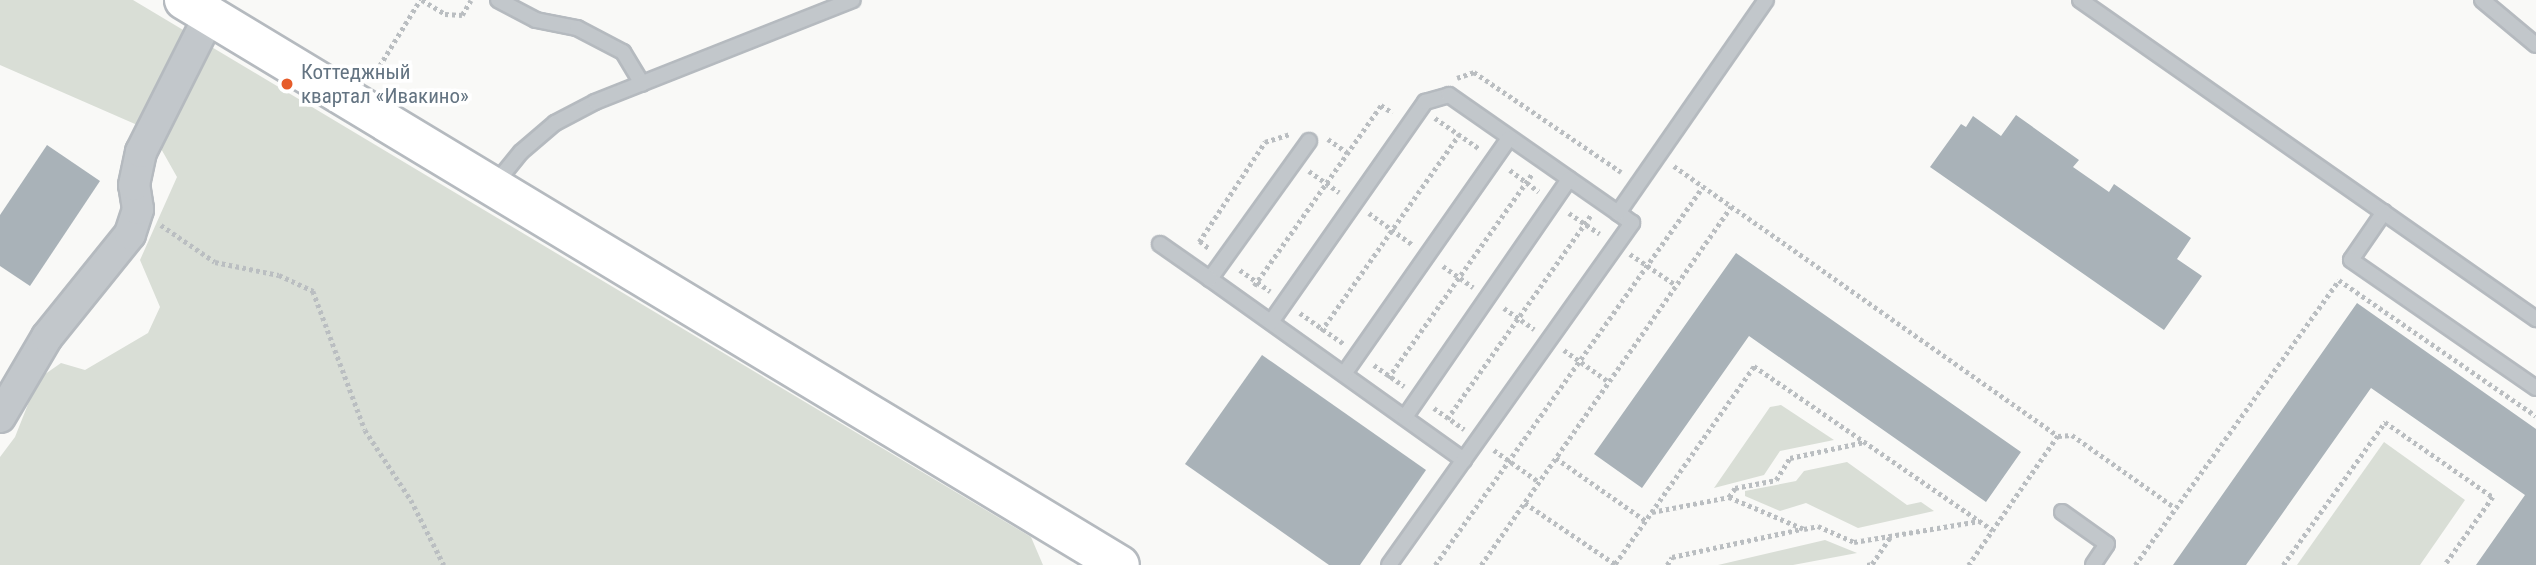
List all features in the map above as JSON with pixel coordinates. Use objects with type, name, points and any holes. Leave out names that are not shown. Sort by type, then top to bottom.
[{"type":"main road","points":[[197,8],[1120,565]]},
{"type":"street","points":[[0,417],[47,337],[130,234],[138,209],[134,185],[141,152],[197,8]]},
{"type":"lane","points":[[498,0],[536,20],[577,28],[623,52],[642,83]]},
{"type":"lane","points":[[494,186],[521,152],[555,123],[642,83],[852,0]]},
{"type":"lane","points":[[1618,213],[1766,0]]},
{"type":"lane","points":[[2080,0],[2536,318]]},
{"type":"lane","points":[[2483,0],[2536,45]]},
{"type":"lane","points":[[1271,322],[1425,102],[1449,95],[1632,223],[1389,565]]},
{"type":"lane","points":[[1344,374],[1509,138]]},
{"type":"lane","points":[[1210,279],[1309,141]]},
{"type":"lane","points":[[1405,417],[1569,179]]},
{"type":"lane","points":[[2384,212],[2351,260],[2536,388]]},
{"type":"lane","points":[[1160,244],[1464,460]]},
{"type":"lane","points":[[2062,512],[2107,544],[2093,565]]},
{"type":"path","points":[[372,79],[421,0],[445,14],[462,15],[471,0]]},
{"type":"path","points":[[1309,349],[1460,134],[1478,116],[1497,88]]},
{"type":"path","points":[[1375,396],[1560,132]]},
{"type":"path","points":[[1295,161],[1609,382]]},
{"type":"path","points":[[1434,438],[1619,174]]},
{"type":"path","points":[[1435,565],[1703,187]]},
{"type":"path","points":[[1481,565],[1731,206],[2058,436],[2072,435],[2175,507]]},
{"type":"path","points":[[138,209],[215,262],[279,275],[313,291],[365,430],[411,500],[444,565]]},
{"type":"path","points":[[2135,565],[2339,280],[2536,416]]},
{"type":"path","points":[[1525,503],[1616,564],[1754,366],[1993,530]]},
{"type":"path","points":[[2283,565],[2385,422],[2493,497],[2445,565]]},
{"type":"path","points":[[1969,565],[2058,436]]},
{"type":"path","points":[[1729,497],[1735,488],[1776,480],[1790,458],[1864,442]]},
{"type":"path","points":[[1556,458],[1646,521]]},
{"type":"path","points":[[1652,512],[1729,497],[1804,528]]},
{"type":"path","points":[[1667,565],[1672,557],[1818,526],[1854,542],[1980,521]]},
{"type":"path","points":[[1867,565],[1872,564],[1890,536]]},
{"type":"shaded area","points":[[0,0],[133,0],[1031,537],[1043,565],[0,565],[0,457],[15,437],[38,379],[61,363],[85,370],[148,333],[160,307],[140,260],[177,177],[151,131],[0,65]]},
{"type":"shaded area","points":[[1781,405],[1834,440],[1780,451],[1764,475],[1714,488],[1770,407]]},
{"type":"shaded area","points":[[2384,442],[2465,500],[2420,565],[2297,565]]},
{"type":"shaded area","points":[[1847,462],[1907,505],[1921,502],[1934,511],[1858,528],[1806,503],[1780,511],[1745,496],[1745,491],[1796,481],[1804,471]]},
{"type":"shaded area","points":[[1825,540],[1857,553],[1793,565],[1718,565]]},
{"type":"building","points":[[2016,115],[2079,160],[2073,167],[2109,192],[2114,184],[2191,238],[2177,259],[2202,276],[2164,330],[1930,167],[1961,124],[1966,127],[1973,116],[2001,136]]},
{"type":"building","points":[[47,145],[100,181],[30,286],[0,266],[0,215]]},
{"type":"building","points":[[1736,253],[2021,452],[1986,502],[1749,336],[1642,488],[1594,454]]},
{"type":"building","points":[[2357,303],[2536,429],[2536,565],[2476,565],[2525,495],[2371,388],[2246,565],[2173,565]]},
{"type":"building","points":[[1262,355],[1426,470],[1360,565],[1329,565],[1185,464]]},
{"type":"place","name":"Коттеджный квартал «Ивакино»","points":[[287,84]]}]
